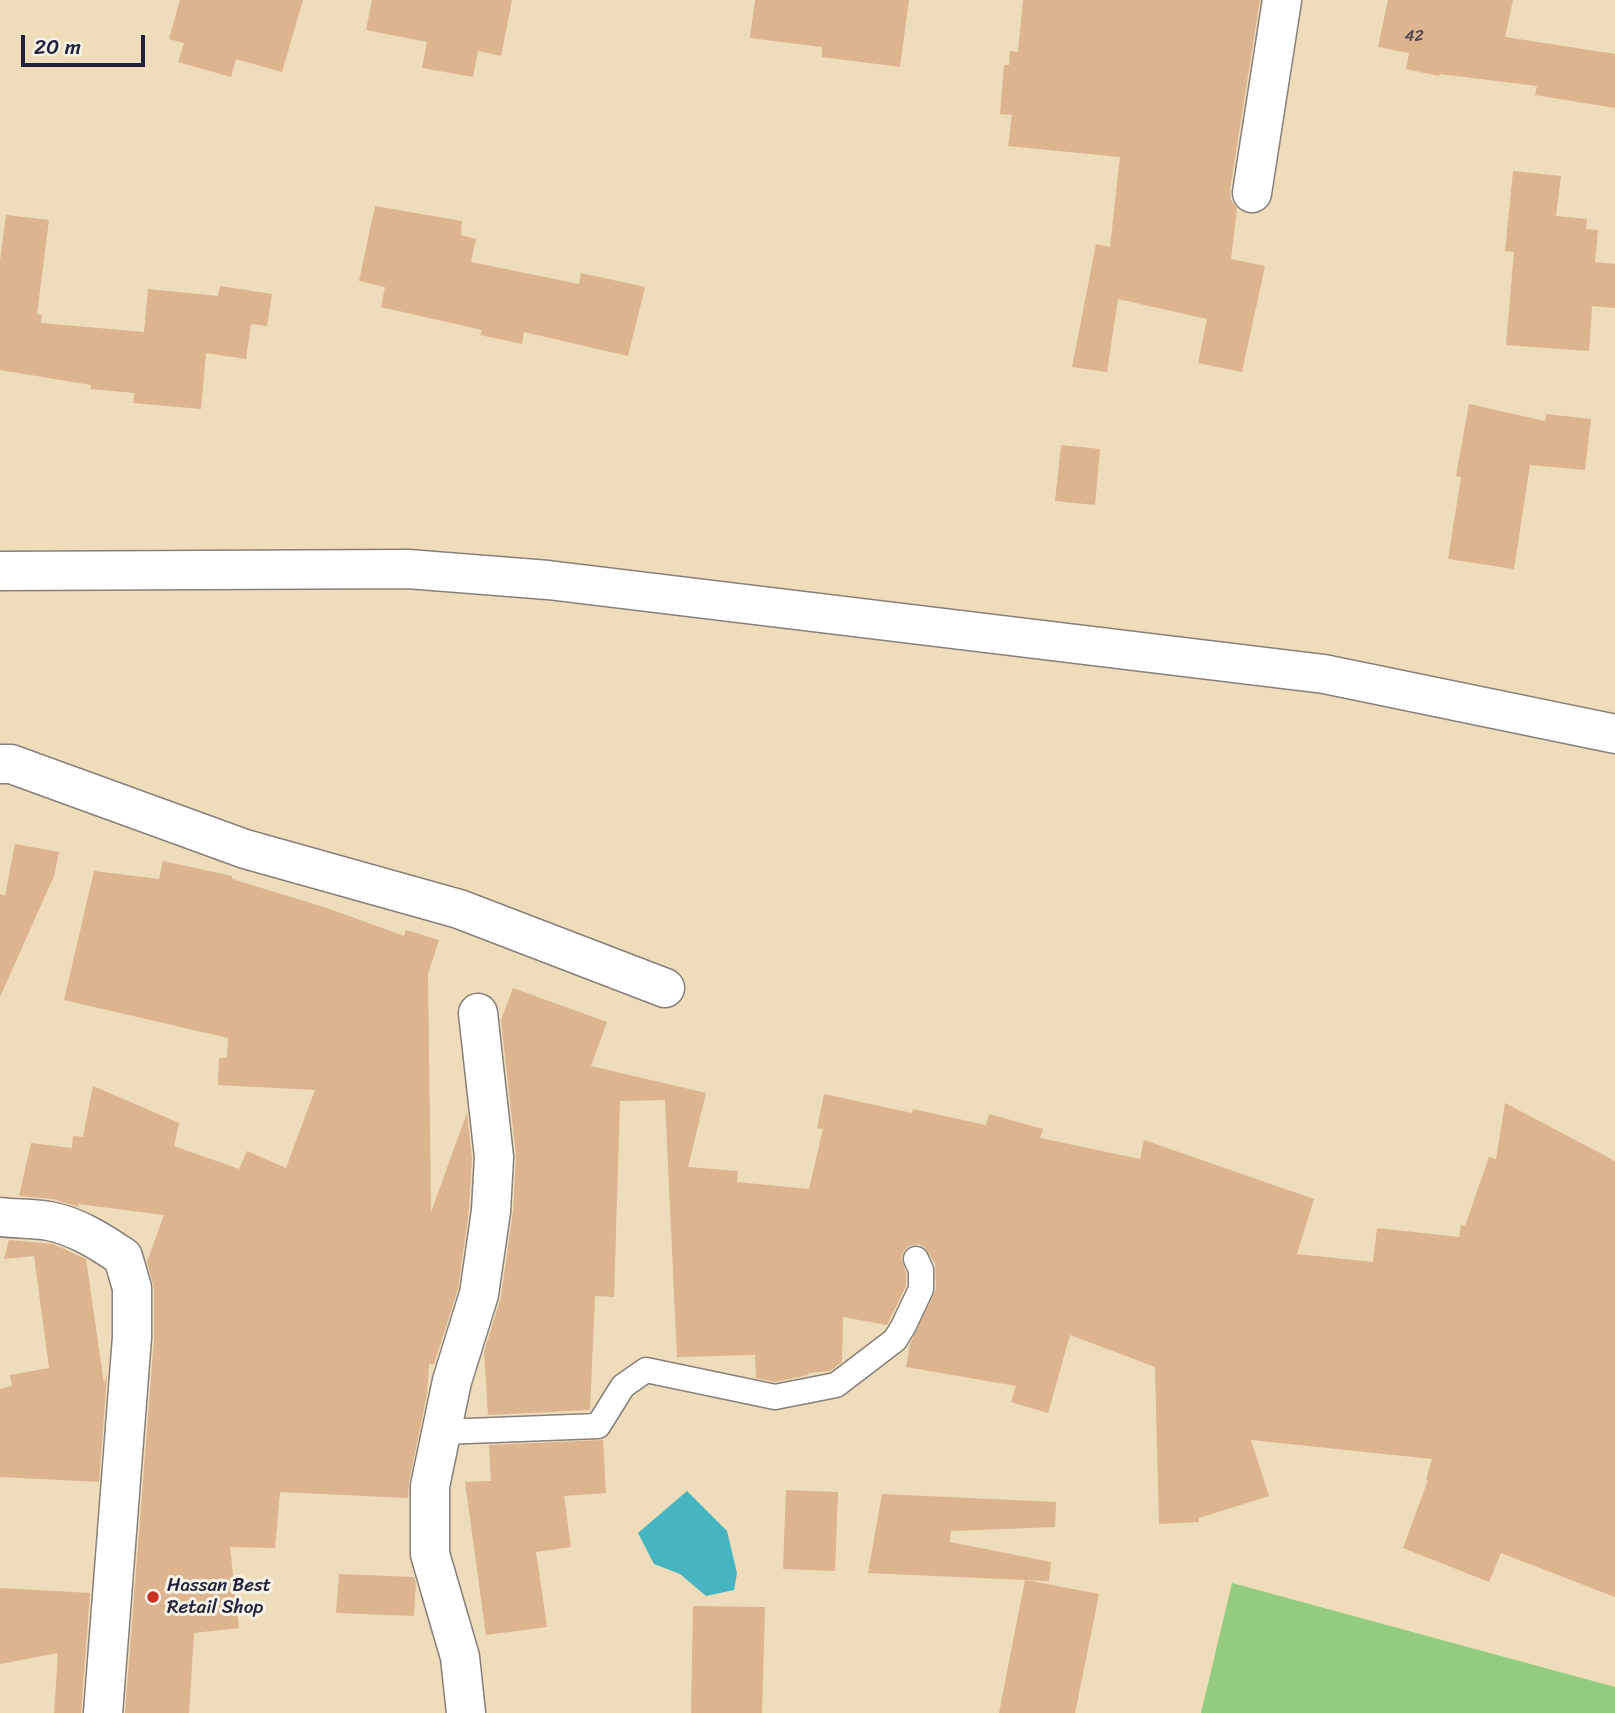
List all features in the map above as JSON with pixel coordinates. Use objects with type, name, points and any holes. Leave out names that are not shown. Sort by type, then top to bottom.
[{"type":"street","points":[[1252,192],[1282,0]]},
{"type":"street","points":[[0,571],[408,569],[548,580],[1324,674],[1615,734]]},
{"type":"street","points":[[0,764],[11,764],[245,849],[459,909],[665,988]]},
{"type":"street","points":[[467,1713],[460,1657],[429,1554],[430,1486],[452,1381],[479,1294],[491,1211],[494,1157],[478,1013]]},
{"type":"street","points":[[0,1217],[50,1221],[75,1229],[104,1244],[123,1256],[132,1288],[132,1338],[103,1713]]},
{"type":"lane","points":[[442,1432],[598,1426],[623,1386],[646,1370],[775,1397],[836,1385],[895,1340],[921,1289],[921,1270],[916,1259]]},
{"type":"green space","points":[[1232,1583],[1615,1687],[1615,1713],[1201,1713]]},
{"type":"water","points":[[687,1491],[727,1531],[737,1573],[734,1590],[706,1596],[680,1574],[654,1564],[638,1533]]},
{"type":"building","points":[[180,0],[303,0],[282,72],[236,59],[231,77],[178,62],[184,43],[169,39]]},
{"type":"building","points":[[372,0],[512,0],[501,56],[478,51],[473,77],[422,68],[427,42],[366,30]]},
{"type":"building","points":[[755,0],[909,0],[900,67],[822,57],[822,47],[750,38]]},
{"type":"building","points":[[1023,0],[1260,0],[1230,190],[1231,200],[1237,208],[1231,259],[1265,266],[1242,372],[1198,363],[1207,319],[1118,299],[1107,372],[1072,367],[1096,244],[1110,247],[1120,157],[1008,146],[1012,115],[1000,114],[1004,65],[1009,65],[1010,51],[1018,52]]},
{"type":"building","points":[[1388,0],[1513,0],[1505,37],[1615,54],[1615,108],[1535,95],[1537,86],[1439,76],[1406,69],[1409,53],[1378,47]]},
{"type":"building","points":[[1513,171],[1561,176],[1556,216],[1587,219],[1586,229],[1598,230],[1595,262],[1615,264],[1615,308],[1592,306],[1589,351],[1506,345],[1514,252],[1505,251]]},
{"type":"building","points":[[375,206],[462,221],[461,235],[476,239],[471,262],[579,284],[581,273],[645,287],[628,356],[524,332],[522,344],[480,335],[482,330],[381,307],[385,287],[359,281]]},
{"type":"building","points":[[6,215],[49,220],[37,314],[42,315],[41,323],[144,332],[148,289],[218,296],[220,286],[272,294],[267,326],[251,324],[246,359],[206,353],[201,409],[133,403],[134,393],[91,389],[91,385],[0,370],[0,261]]},
{"type":"building","points":[[1469,404],[1545,421],[1546,414],[1591,419],[1585,470],[1530,465],[1514,569],[1448,559],[1461,477],[1456,476]]},
{"type":"building","points":[[1061,445],[1100,449],[1095,505],[1055,501]]},
{"type":"building","points":[[15,844],[59,852],[54,876],[0,997],[0,894],[5,896]]},
{"type":"building","points":[[163,861],[232,876],[232,879],[327,908],[404,936],[406,930],[439,940],[428,974],[431,1212],[467,1113],[472,1158],[469,1209],[458,1289],[434,1364],[429,1364],[427,1394],[408,1498],[280,1492],[275,1548],[230,1547],[239,1628],[194,1633],[189,1713],[125,1713],[154,1339],[154,1288],[147,1262],[164,1215],[78,1204],[79,1207],[53,1199],[19,1196],[31,1143],[72,1148],[73,1136],[83,1137],[93,1086],[179,1123],[174,1146],[239,1169],[247,1151],[286,1168],[315,1090],[218,1085],[219,1058],[227,1058],[228,1038],[64,1000],[94,871],[159,879]]},
{"type":"building","points":[[513,988],[607,1022],[591,1066],[706,1093],[688,1167],[738,1171],[737,1182],[809,1189],[823,1129],[817,1128],[824,1094],[912,1113],[913,1109],[986,1125],[989,1114],[1043,1129],[1040,1138],[1140,1159],[1144,1140],[1314,1199],[1297,1254],[1373,1262],[1377,1228],[1459,1237],[1461,1225],[1465,1226],[1489,1157],[1496,1159],[1505,1103],[1615,1161],[1615,1597],[1501,1553],[1489,1582],[1403,1548],[1428,1480],[1432,1459],[1251,1440],[1269,1496],[1199,1518],[1199,1522],[1159,1524],[1155,1367],[1070,1335],[1048,1413],[1011,1402],[1016,1386],[906,1367],[910,1344],[936,1289],[935,1264],[925,1247],[918,1244],[909,1246],[901,1258],[906,1273],[906,1286],[887,1325],[843,1317],[842,1362],[830,1371],[808,1373],[775,1382],[756,1378],[755,1355],[677,1357],[665,1100],[620,1101],[614,1297],[595,1296],[590,1410],[488,1415],[484,1352],[501,1297],[513,1212],[516,1155],[501,1020]]},
{"type":"building","points":[[9,1240],[53,1244],[86,1259],[104,1384],[107,1375],[99,1482],[0,1477],[0,1389],[12,1386],[10,1375],[49,1368],[34,1256],[4,1259]]},
{"type":"building","points":[[603,1440],[606,1493],[564,1496],[571,1547],[536,1552],[547,1627],[486,1635],[465,1482],[491,1481],[489,1445]]},
{"type":"building","points":[[786,1490],[838,1492],[835,1571],[783,1569]]},
{"type":"building","points":[[882,1494],[1056,1502],[1055,1527],[951,1531],[950,1542],[1051,1562],[1049,1581],[1026,1580],[1099,1594],[1075,1713],[999,1713],[1025,1580],[868,1573]]},
{"type":"building","points":[[339,1574],[414,1577],[414,1616],[336,1613]]},
{"type":"building","points":[[0,1588],[90,1593],[81,1713],[54,1713],[58,1653],[0,1664]]},
{"type":"building","points":[[693,1606],[765,1607],[762,1713],[691,1713]]},
{"type":"place","name":"Hassan Best Retail Shop","points":[[153,1597]]}]
